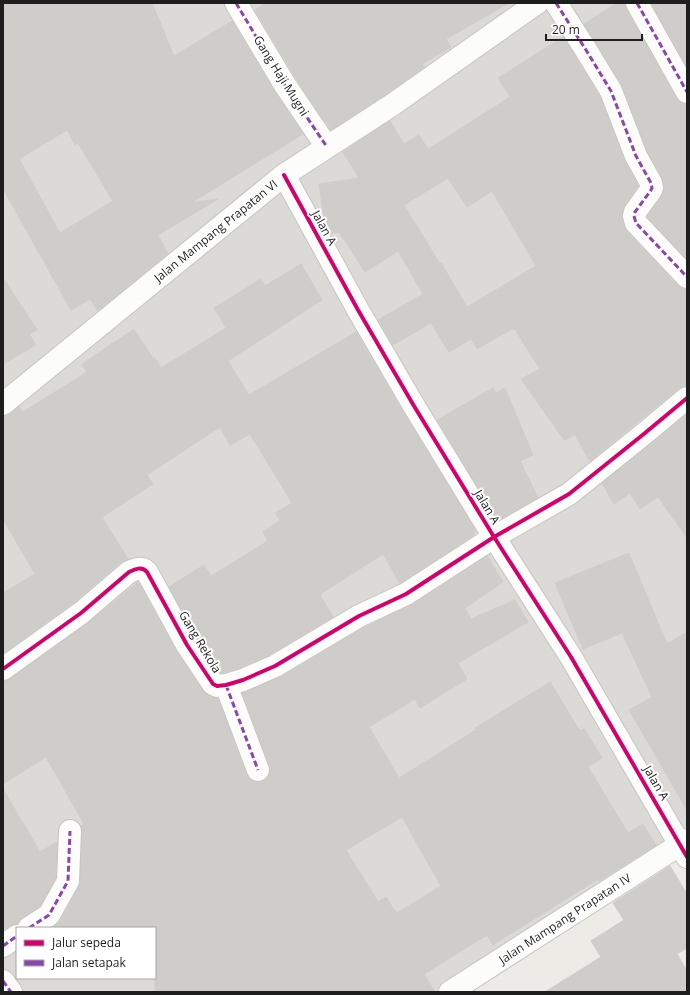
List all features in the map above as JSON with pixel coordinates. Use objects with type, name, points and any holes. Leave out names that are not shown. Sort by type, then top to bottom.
[{"type":"street","name":"Gang Haji Mugni","points":[[236,3],[285,85],[327,147]]},
{"type":"street","name":"Jalan Mampang Prapatan VI","points":[[3,404],[284,175],[392,105],[537,3]]},
{"type":"street","points":[[556,3],[611,91],[636,156],[651,183],[651,190],[635,212],[634,216],[636,223],[687,277]]},
{"type":"street","points":[[637,3],[687,92]]},
{"type":"street","name":"Jalan A","points":[[284,175],[358,310],[414,406],[494,537],[571,657],[685,847]]},
{"type":"street","name":"Gang Rekola","points":[[3,669],[81,613],[129,572],[136,568],[141,568],[145,569],[147,572],[187,645],[213,684],[217,686],[226,685],[243,680],[275,666],[359,616],[406,594],[494,537],[569,494],[687,398]]},
{"type":"street","points":[[226,685],[258,770]]},
{"type":"street","points":[[31,927],[49,915],[68,881],[70,831]]},
{"type":"street","name":"Jalan Mampang Prapatan IV","points":[[450,992],[685,847]]},
{"type":"street","points":[[3,946],[16,937]]},
{"type":"street","points":[[3,981],[11,992]]},
{"type":"shaded area","points":[[3,3],[687,3],[687,831],[457,992],[3,992]]},
{"type":"building","points":[[3,3],[152,3],[174,56],[232,21],[274,91],[303,134],[191,203],[218,199],[158,235],[168,253],[104,306],[97,310],[90,299],[71,310],[3,189]],"holes":[[[67,130],[75,145],[78,143],[113,201],[60,233],[19,159]]]},
{"type":"building","points":[[266,3],[509,3],[446,39],[451,47],[422,64],[424,67],[331,130],[296,78],[255,10]]},
{"type":"building","points":[[617,3],[625,3],[626,9],[676,98],[681,103],[687,104],[687,259],[647,217],[663,194],[663,180],[647,151],[622,85],[584,24]]},
{"type":"building","points":[[651,3],[687,3],[687,66]]},
{"type":"building","points":[[563,37],[600,97],[624,160],[638,186],[623,209],[622,219],[624,227],[678,286],[683,289],[687,289],[687,386],[679,388],[590,461],[575,435],[564,440],[521,379],[540,369],[514,328],[477,349],[471,339],[449,352],[431,323],[393,345],[378,320],[423,294],[398,251],[365,272],[339,232],[330,234],[325,224],[319,184],[359,178],[343,152],[390,121],[404,144],[419,135],[428,149],[510,97],[498,78]],"holes":[[[448,178],[467,207],[492,191],[536,266],[467,307],[404,205]]]},
{"type":"building","points":[[301,264],[322,300],[228,361],[249,395],[356,332],[476,531],[473,532],[474,535],[400,583],[383,554],[320,595],[333,617],[269,655],[239,668],[221,673],[198,639],[169,587],[204,565],[211,576],[268,541],[263,532],[280,520],[275,513],[292,503],[250,434],[230,445],[220,427],[147,475],[153,484],[102,517],[128,559],[121,562],[73,603],[3,654],[3,593],[35,574],[3,519],[3,416],[11,414],[19,407],[23,412],[87,372],[82,364],[134,329],[161,368],[226,328],[214,308],[261,279],[265,286]]},
{"type":"building","points":[[3,278],[37,330],[29,334],[36,345],[3,364]]},
{"type":"building","points":[[493,388],[496,393],[505,388],[533,455],[520,461],[538,498],[498,520],[437,420]]},
{"type":"building","points":[[687,414],[687,538],[658,497],[640,509],[630,493],[614,504],[602,483]]},
{"type":"building","points":[[629,553],[667,644],[687,632],[687,810],[629,710],[652,697],[622,633],[583,649],[555,583]]},
{"type":"building","points":[[487,556],[503,582],[465,608],[471,619],[515,600],[528,622],[458,663],[467,679],[420,708],[415,699],[369,727],[399,778],[476,730],[475,728],[550,682],[580,731],[584,729],[602,758],[588,767],[628,833],[643,824],[656,845],[599,881],[598,879],[493,945],[487,935],[424,974],[435,992],[155,992],[156,927],[53,927],[60,921],[79,887],[81,826],[84,824],[46,757],[3,784],[3,681],[10,679],[88,623],[138,582],[176,651],[203,691],[211,697],[218,698],[246,775],[250,780],[262,782],[268,778],[270,766],[242,693],[281,677],[365,627],[413,604]],"holes":[[[402,817],[441,886],[397,913],[386,897],[378,902],[346,850]]]},
{"type":"building","points":[[3,789],[40,852],[57,842],[56,878],[40,906],[22,918],[18,924],[7,928],[3,928]]},
{"type":"building","points":[[670,866],[687,894],[687,948],[677,954],[687,971],[687,992],[545,992],[601,957],[591,941],[624,920],[613,903]]},
{"type":"marked path","points":[[236,3],[285,85],[327,147]]},
{"type":"marked path","points":[[556,3],[611,91],[636,156],[651,183],[651,190],[635,212],[634,216],[636,223],[687,277]]},
{"type":"marked path","points":[[637,3],[687,92]]},
{"type":"marked path","points":[[226,685],[258,770]]},
{"type":"marked path","points":[[31,927],[49,915],[68,881],[70,831]]},
{"type":"marked path","points":[[3,946],[16,937]]},
{"type":"marked path","points":[[3,981],[11,992]]},
{"type":"cycle path","points":[[284,175],[358,310],[414,406],[494,537],[571,657],[687,857]]},
{"type":"cycle path","points":[[3,669],[81,613],[129,572],[136,569],[143,569],[147,572],[187,645],[213,684],[217,686],[226,685],[243,680],[275,666],[359,616],[406,594],[494,537],[569,494],[687,398]]}]
